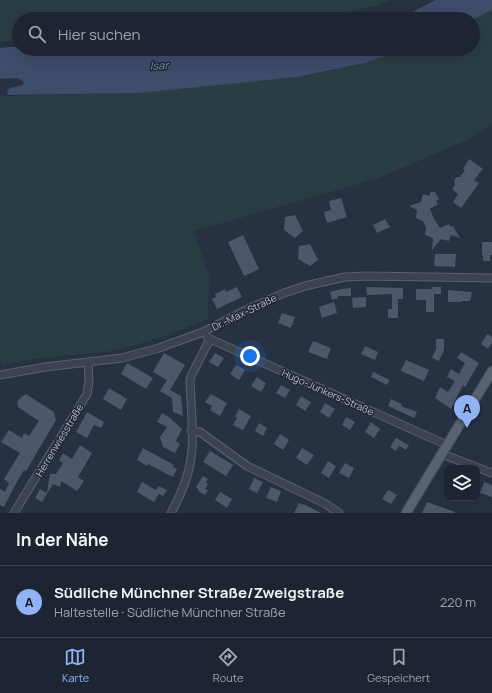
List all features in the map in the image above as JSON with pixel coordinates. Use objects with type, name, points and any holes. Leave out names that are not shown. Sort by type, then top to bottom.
[{"type":"main road","points":[[406,513],[492,371]]},
{"type":"street","name":"Dr.-Max-Straße","points":[[0,376],[45,367],[122,358],[159,348],[203,332],[284,293],[305,286],[345,277],[492,278]]},
{"type":"street","points":[[171,513],[183,488],[190,465],[192,431],[190,381],[191,376],[210,339],[203,332]]},
{"type":"street","name":"Hugo-Junkers-Straße","points":[[210,339],[447,445]]},
{"type":"street","name":"Herrenwiesstraße","points":[[14,513],[87,394],[89,380],[88,362]]},
{"type":"street","points":[[192,431],[200,432],[247,466],[324,503],[340,513]]},
{"type":"street","points":[[442,454],[492,474]]},
{"type":"green space","points":[[0,0],[390,0],[379,5],[348,12],[12,12],[12,41],[0,42]]},
{"type":"green space","points":[[492,10],[492,124],[467,140],[379,178],[194,231],[209,276],[208,319],[162,337],[113,351],[31,359],[2,365],[0,361],[0,96],[138,93],[330,71],[365,63],[386,56],[480,56],[480,16]]},
{"type":"water","points":[[435,0],[492,0],[492,10],[480,16],[480,12],[412,12]]},
{"type":"water","name":"Isar","points":[[12,47],[12,56],[386,56],[365,63],[297,77],[138,93],[8,95],[7,90],[24,84],[23,81],[17,78],[0,79],[0,48]]},
{"type":"building","points":[[469,159],[483,169],[474,180],[479,183],[461,208],[453,202],[458,194],[452,189],[455,185],[454,180],[457,177],[460,177],[465,170],[463,169]]},
{"type":"building","points":[[431,192],[435,192],[439,199],[436,201],[438,204],[430,209],[434,219],[440,228],[449,224],[451,227],[453,226],[460,238],[451,235],[449,241],[441,239],[432,250],[433,238],[425,235],[426,228],[423,221],[416,218],[417,210],[409,206],[421,202],[423,194],[429,196]]},
{"type":"building","points":[[341,198],[347,217],[327,223],[324,212],[331,210],[329,201]]},
{"type":"building","points":[[295,215],[303,231],[295,238],[284,230],[285,217]]},
{"type":"building","points":[[385,219],[390,227],[377,233],[373,225]]},
{"type":"building","points":[[243,235],[259,269],[244,276],[228,242]]},
{"type":"building","points":[[482,242],[492,242],[492,255],[490,255],[490,261],[483,261]]},
{"type":"building","points":[[310,244],[318,260],[310,266],[298,259],[299,246]]},
{"type":"building","points":[[435,254],[456,254],[455,267],[434,266]]},
{"type":"building","points":[[237,287],[242,297],[217,309],[212,299],[216,297],[215,294],[225,289],[226,292]]},
{"type":"building","points":[[366,287],[403,288],[403,299],[398,299],[398,318],[388,318],[388,309],[392,309],[392,294],[367,295]]},
{"type":"building","points":[[432,287],[441,287],[441,294],[434,294],[434,312],[426,312],[426,300],[416,300],[416,289],[432,289]]},
{"type":"building","points":[[351,288],[351,296],[338,296],[338,298],[332,300],[330,292]]},
{"type":"building","points":[[448,290],[472,292],[470,301],[448,302]]},
{"type":"building","points":[[366,297],[366,307],[353,308],[352,298]]},
{"type":"building","points":[[334,302],[337,313],[322,318],[319,307]]},
{"type":"building","points":[[282,313],[295,317],[291,328],[278,323]]},
{"type":"building","points":[[487,334],[492,337],[492,343],[488,349],[481,344]]},
{"type":"building","points":[[436,339],[444,339],[444,350],[439,361],[432,358],[436,349]]},
{"type":"building","points":[[313,341],[331,348],[327,359],[308,352]]},
{"type":"building","points":[[365,346],[378,352],[375,360],[361,354]]},
{"type":"building","points":[[461,352],[479,363],[465,387],[463,385],[451,409],[435,398],[440,387],[448,392],[455,381],[447,377],[451,369],[459,374],[465,363],[457,358]]},
{"type":"building","points":[[164,353],[185,365],[170,390],[181,396],[183,416],[173,412],[172,398],[160,391],[167,380],[153,372]]},
{"type":"building","points":[[215,353],[224,358],[218,367],[209,362]]},
{"type":"building","points":[[406,360],[429,370],[424,381],[401,371]]},
{"type":"building","points":[[127,363],[153,378],[146,389],[121,374]]},
{"type":"building","points":[[236,365],[245,370],[239,380],[230,374]]},
{"type":"building","points":[[373,372],[390,380],[387,385],[371,377]]},
{"type":"building","points":[[257,377],[266,383],[261,392],[251,386]]},
{"type":"building","points":[[281,385],[290,390],[285,398],[276,393]]},
{"type":"building","points":[[109,388],[127,399],[121,410],[103,399]]},
{"type":"building","points":[[26,394],[54,412],[56,420],[26,471],[24,470],[4,507],[0,505],[0,489],[5,492],[9,483],[4,479],[20,453],[1,442],[9,430],[22,438],[24,433],[29,436],[39,421],[18,407],[17,402]]},
{"type":"building","points":[[211,394],[227,403],[220,416],[210,410],[212,406],[205,402]]},
{"type":"building","points":[[301,396],[311,402],[305,411],[296,405]]},
{"type":"building","points":[[391,399],[402,404],[401,406],[417,412],[414,418],[388,406]]},
{"type":"building","points":[[325,403],[335,409],[329,418],[320,412]]},
{"type":"building","points":[[239,409],[251,416],[243,430],[233,425],[237,418],[235,417]]},
{"type":"building","points":[[87,412],[104,422],[101,428],[94,425],[87,438],[76,432]]},
{"type":"building","points":[[162,413],[169,417],[182,429],[176,441],[180,444],[175,453],[163,447],[160,437],[167,427],[157,422]]},
{"type":"building","points":[[346,417],[355,422],[350,430],[342,425]]},
{"type":"building","points":[[371,422],[380,429],[374,438],[365,432]]},
{"type":"building","points":[[259,423],[267,428],[263,436],[255,431]]},
{"type":"building","points":[[280,434],[289,440],[283,450],[274,444]]},
{"type":"building","points":[[396,438],[409,445],[406,450],[399,446],[396,451],[390,447]]},
{"type":"building","points":[[80,445],[92,453],[78,477],[84,481],[77,491],[61,481],[60,487],[53,484],[42,502],[35,498],[40,489],[47,493],[50,474],[56,474],[63,463],[59,460],[63,453],[72,459]]},
{"type":"building","points":[[143,448],[174,465],[173,467],[177,469],[173,477],[137,460]]},
{"type":"building","points":[[302,448],[314,455],[307,465],[296,458]]},
{"type":"building","points":[[210,451],[233,465],[226,476],[203,462]]},
{"type":"building","points":[[328,461],[336,466],[329,478],[321,473]]},
{"type":"building","points":[[345,463],[354,468],[349,478],[339,473]]},
{"type":"building","points":[[203,476],[208,479],[206,482],[208,484],[205,489],[208,490],[205,495],[198,491],[199,490],[196,487]]},
{"type":"building","points":[[254,478],[263,482],[257,493],[249,489]]},
{"type":"building","points":[[142,482],[156,490],[158,486],[167,490],[163,496],[159,494],[154,502],[137,492]]},
{"type":"building","points":[[484,482],[492,485],[492,497],[480,493]]},
{"type":"building","points":[[271,487],[281,491],[277,502],[266,498]]},
{"type":"building","points":[[388,490],[397,495],[391,504],[382,499]]},
{"type":"building","points":[[220,492],[232,499],[227,508],[215,500]]},
{"type":"building","points":[[427,502],[455,512],[455,513],[422,513]]},
{"type":"building","points":[[299,503],[303,504],[321,513],[294,513]]},
{"type":"place","name":"Südliche Münchner Straße/Zweigstraße","points":[[467,428]]}]
